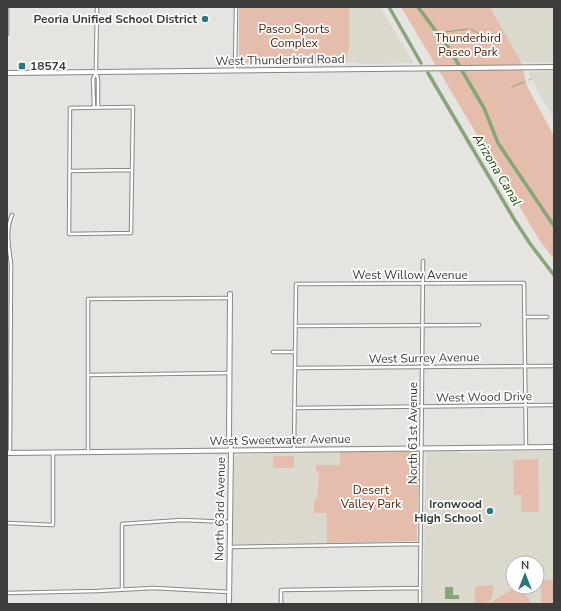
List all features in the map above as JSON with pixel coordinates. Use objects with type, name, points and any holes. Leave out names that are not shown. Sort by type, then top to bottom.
[{"type":"street","points":[[7,7],[7,34]]},
{"type":"street","points":[[94,108],[97,7]]},
{"type":"street","points":[[235,71],[236,7]]},
{"type":"street","name":"West Thunderbird Road","points":[[7,73],[554,67]]},
{"type":"street","points":[[96,72],[98,79],[98,108]]},
{"type":"street","points":[[70,108],[98,108],[133,108],[131,234],[69,234],[70,108]]},
{"type":"street","points":[[70,171],[132,170]]},
{"type":"street","points":[[8,453],[9,300],[11,264],[7,235],[8,226],[12,215]]},
{"type":"street","name":"North 61st Avenue","points":[[420,604],[423,261]]},
{"type":"street","name":"West Willow Avenue","points":[[296,326],[296,284],[524,283],[524,317]]},
{"type":"street","points":[[88,452],[88,299],[230,296]]},
{"type":"street","name":"North 63rd Avenue","points":[[229,604],[231,450],[229,439],[230,296]]},
{"type":"street","points":[[526,447],[524,317],[547,317]]},
{"type":"street","points":[[294,449],[296,326],[479,325]]},
{"type":"street","points":[[273,352],[295,352]]},
{"type":"street","name":"West Surrey Avenue","points":[[295,368],[554,366]]},
{"type":"street","points":[[88,375],[229,373]]},
{"type":"street","name":"West Wood Drive","points":[[294,408],[554,405]]},
{"type":"street","name":"West Sweetwater Avenue","points":[[8,453],[554,447]]},
{"type":"street","points":[[7,523],[53,525],[53,453]]},
{"type":"street","points":[[122,589],[122,524],[182,520],[230,522]]},
{"type":"street","points":[[230,547],[421,544]]},
{"type":"street","points":[[7,593],[98,592],[122,589],[153,588],[229,592]]},
{"type":"street","points":[[281,604],[281,590],[420,588]]},
{"type":"shaded area","points":[[349,7],[380,7],[414,63],[364,64],[347,62],[347,52],[349,52]]},
{"type":"shaded area","points":[[490,7],[554,7],[554,62],[521,62]]},
{"type":"shaded area","points":[[554,71],[554,118],[536,89],[537,87],[529,75],[529,72]]},
{"type":"shaded area","name":"Ironwood High School","points":[[554,450],[554,604],[423,604],[426,452],[453,451],[461,453]]},
{"type":"shaded area","points":[[340,452],[340,465],[317,465],[316,470],[319,474],[317,499],[323,499],[323,513],[327,513],[327,543],[233,543],[234,459],[237,455]]},
{"type":"shaded area","points":[[445,587],[453,587],[453,595],[459,595],[459,599],[445,599]]},
{"type":"green space","name":"Paseo Sports Complex","points":[[239,7],[349,7],[349,52],[347,52],[347,62],[323,64],[241,63],[239,59]]},
{"type":"green space","name":"Thunderbird Paseo Park","points":[[401,7],[490,7],[521,62],[527,86],[554,136],[554,259],[540,241]]},
{"type":"green space","name":"Desert Valley Park","points":[[416,451],[419,454],[417,541],[327,543],[327,513],[314,513],[314,499],[317,499],[319,475],[316,470],[316,465],[340,465],[340,452]]},
{"type":"green space","points":[[273,456],[294,456],[294,468],[273,468]]},
{"type":"green space","points":[[538,459],[539,512],[521,512],[521,495],[514,495],[513,460]]},
{"type":"green space","points":[[545,580],[554,580],[554,604],[541,604],[541,595],[545,595]]},
{"type":"green space","points":[[493,585],[492,598],[488,602],[475,604],[475,588],[477,586]]},
{"type":"green space","points":[[505,594],[505,595],[526,595],[532,604],[489,604]]},
{"type":"waterway","points":[[389,7],[421,63]]},
{"type":"waterway","points":[[418,7],[450,50],[484,108],[498,143],[554,226]]},
{"type":"waterway","points":[[437,33],[468,29]]},
{"type":"waterway","points":[[471,29],[494,43]]},
{"type":"waterway","name":"Arizona Canal","points":[[428,73],[514,219],[531,245],[554,275]]},
{"type":"waterway","points":[[512,87],[524,82]]},
{"type":"place","name":"Peoria Unified School District","points":[[205,19]]},
{"type":"place","name":"18574","points":[[22,66]]},
{"type":"place","name":"Ironwood High School","points":[[490,511]]}]
